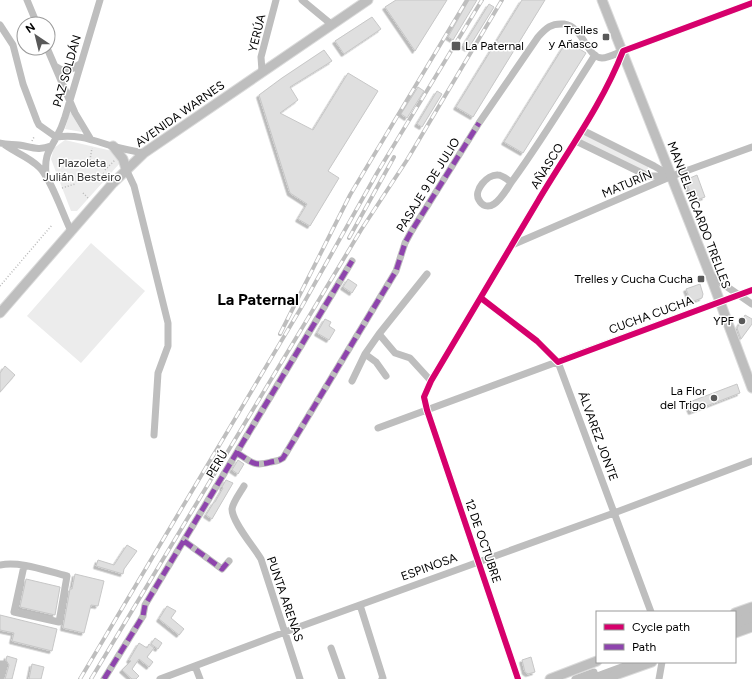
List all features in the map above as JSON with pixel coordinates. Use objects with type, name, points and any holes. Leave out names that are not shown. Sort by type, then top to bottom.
[{"type":"main road","name":"AVENIDA WARNES","points":[[1,311],[126,169],[144,153],[368,0]]},
{"type":"main road","name":"MANUEL RICARDO TRELLES","points":[[602,0],[710,274],[752,388]]},
{"type":"main road","points":[[113,146],[123,159],[126,169]]},
{"type":"main road","points":[[736,612],[752,607]]},
{"type":"main road","points":[[736,633],[752,627]]},
{"type":"main road","points":[[550,679],[596,661]]},
{"type":"main road","points":[[604,679],[649,663]]},
{"type":"street","points":[[27,0],[34,16]]},
{"type":"street","name":"PAZ SOLDÁN","points":[[46,174],[45,160],[65,117],[100,0]]},
{"type":"street","name":"YERÚA","points":[[262,71],[261,57],[276,0]]},
{"type":"street","points":[[302,0],[331,24]]},
{"type":"street","points":[[511,182],[499,175],[492,176],[484,182],[477,193],[478,199],[482,205],[487,206],[498,201],[511,182],[595,55],[602,58],[752,3]]},
{"type":"street","name":"PASAJE 9 DE JULIO","points":[[237,452],[260,466],[283,458],[396,271],[405,243],[411,232],[480,123],[538,37],[547,27],[556,23],[568,25],[576,29],[595,55]]},
{"type":"street","points":[[0,25],[13,45],[23,84],[36,122],[39,126],[56,137],[68,135],[90,138],[113,146],[144,153]]},
{"type":"street","name":"AÑASCO","points":[[427,410],[424,398],[431,381],[576,141],[614,74],[623,51]]},
{"type":"street","points":[[50,56],[69,101],[80,123],[90,138]]},
{"type":"street","points":[[54,65],[60,70],[66,71],[80,64]]},
{"type":"street","points":[[582,130],[672,176]]},
{"type":"street","points":[[576,141],[648,176],[672,176]]},
{"type":"street","points":[[3,144],[39,149],[51,146]]},
{"type":"street","points":[[3,144],[34,162],[46,174],[70,231]]},
{"type":"street","name":"MATURÍN","points":[[512,245],[672,176],[752,147]]},
{"type":"street","points":[[126,169],[134,186],[168,323],[168,346],[158,373],[154,435]]},
{"type":"street","name":"PERÚ","points":[[104,679],[143,616],[145,605],[352,261]]},
{"type":"street","points":[[352,381],[365,354],[379,334],[427,274]]},
{"type":"street","points":[[710,274],[752,304]]},
{"type":"street","name":"CUCHA CUCHA","points":[[378,428],[752,290]]},
{"type":"street","name":"ÁLVAREZ JONTE","points":[[481,298],[537,341],[558,362],[651,611]]},
{"type":"street","points":[[379,334],[395,353],[410,358],[431,381]]},
{"type":"street","points":[[365,354],[376,362],[386,376]]},
{"type":"street","name":"12 DE OCTUBRE","points":[[427,410],[518,679]]},
{"type":"street","name":"ESPINOSA","points":[[160,679],[752,461]]},
{"type":"street","name":"PUNTA ARENAS","points":[[244,486],[232,508],[233,515],[241,530],[261,559],[300,679]]},
{"type":"street","points":[[184,541],[222,569],[229,561]]},
{"type":"street","points":[[0,565],[5,564],[24,566],[67,576],[59,622],[14,612],[24,566]]},
{"type":"street","points":[[360,605],[383,679]]},
{"type":"street","points":[[736,620],[752,614]]},
{"type":"street","points":[[736,627],[752,621]]},
{"type":"street","points":[[331,648],[342,679]]},
{"type":"street","points":[[575,679],[619,663]]},
{"type":"street","points":[[589,679],[632,663]]},
{"type":"street","points":[[660,679],[662,663]]},
{"type":"street","points":[[0,664],[4,664],[0,679]]},
{"type":"street","points":[[195,666],[200,679]]},
{"type":"path","points":[[89,166],[92,147],[90,138]]},
{"type":"path","points":[[102,173],[108,178]]},
{"type":"path","points":[[62,188],[75,184]]},
{"type":"path","points":[[83,193],[89,199]]},
{"type":"path","points":[[0,286],[52,225]]},
{"type":"green space","points":[[70,111],[82,132],[65,129]]},
{"type":"green space","points":[[582,130],[648,165],[648,169],[645,172],[576,141]]},
{"type":"green space","name":"Plazoleta Julián Besteiro","points":[[65,140],[112,151],[118,157],[120,163],[77,211],[71,211],[51,159],[54,148]]},
{"type":"green space","points":[[91,243],[145,291],[81,363],[27,316]]},
{"type":"building","points":[[396,0],[447,0],[415,51],[385,7]]},
{"type":"building","points":[[469,0],[477,0],[453,40],[448,37]]},
{"type":"building","points":[[522,0],[545,0],[473,117],[456,107]]},
{"type":"building","points":[[489,4],[494,7],[468,49],[463,46]]},
{"type":"building","points":[[372,17],[381,29],[344,54],[335,41]]},
{"type":"building","points":[[567,41],[586,53],[523,153],[504,142]]},
{"type":"building","points":[[324,50],[332,61],[290,87],[298,100],[280,113],[313,130],[348,73],[378,91],[328,171],[339,178],[310,226],[298,219],[307,204],[290,193],[259,95]]},
{"type":"building","points":[[418,87],[424,91],[407,118],[401,114]]},
{"type":"building","points":[[437,91],[442,94],[422,127],[417,124]]},
{"type":"building","points":[[697,175],[705,197],[694,201],[687,184],[690,178]]},
{"type":"building","points":[[348,279],[357,285],[352,293],[343,287]]},
{"type":"building","points":[[700,284],[703,294],[702,298],[691,302],[686,289]]},
{"type":"building","points":[[745,315],[752,319],[752,324],[741,339],[737,328]]},
{"type":"building","points":[[325,319],[331,322],[329,326],[335,330],[329,340],[317,333]]},
{"type":"building","points":[[5,366],[15,375],[0,392],[0,373]]},
{"type":"building","name":"La Flor del Trigo","points":[[737,384],[740,393],[691,412],[687,403]]},
{"type":"building","points":[[238,460],[244,464],[238,474],[232,470]]},
{"type":"building","points":[[226,480],[233,483],[212,519],[206,515],[223,488],[222,487]]},
{"type":"building","points":[[127,545],[137,551],[124,569],[123,574],[96,566],[98,560],[114,565]]},
{"type":"building","points":[[75,574],[104,581],[98,606],[91,605],[84,633],[63,628],[70,589],[72,589]]},
{"type":"building","points":[[26,579],[60,587],[55,615],[20,607]]},
{"type":"building","points":[[167,606],[176,611],[171,618],[184,629],[179,635],[159,619]]},
{"type":"building","points":[[0,615],[57,629],[52,651],[12,641],[14,633],[0,630]]},
{"type":"building","points":[[155,638],[162,643],[158,649],[151,644]]},
{"type":"building","points":[[139,643],[147,648],[149,644],[154,648],[147,657],[153,662],[149,667],[139,659],[132,669],[139,676],[136,679],[132,679],[122,670],[131,661],[129,660]]},
{"type":"building","points":[[7,656],[17,659],[12,679],[5,679],[9,665],[6,660]]},
{"type":"building","points":[[531,657],[535,672],[528,674],[525,672],[522,660]]},
{"type":"building","points":[[32,664],[44,667],[41,679],[29,679]]},
{"type":"railway","points":[[280,334],[350,195],[467,0]]},
{"type":"railway","points":[[80,679],[301,308],[377,173],[482,0]]},
{"type":"railway","points":[[91,679],[361,230],[407,160],[502,0]]},
{"type":"railway","points":[[349,238],[394,157]]},
{"type":"marked path","points":[[237,453],[256,464],[276,461],[283,458],[396,271],[405,243],[411,232],[479,123]]},
{"type":"marked path","points":[[104,679],[143,616],[145,605],[352,261]]},
{"type":"marked path","points":[[184,541],[222,569],[229,561]]},
{"type":"cycle path","points":[[518,679],[427,410],[424,397],[431,381],[538,201],[595,109],[615,71],[623,51],[752,3]]},
{"type":"cycle path","points":[[481,298],[537,341],[558,362],[752,290]]},
{"type":"place","name":"Trelles y Añasco","points":[[606,37]]},
{"type":"place","name":"La Paternal","points":[[456,46]]},
{"type":"place","name":"Trelles y Cucha Cucha","points":[[701,279]]},
{"type":"place","name":"YPF","points":[[742,321]]},
{"type":"place","name":"La Flor del Trigo","points":[[714,398]]},
{"type":"district","name":"La Paternal","points":[[258,299]]}]
